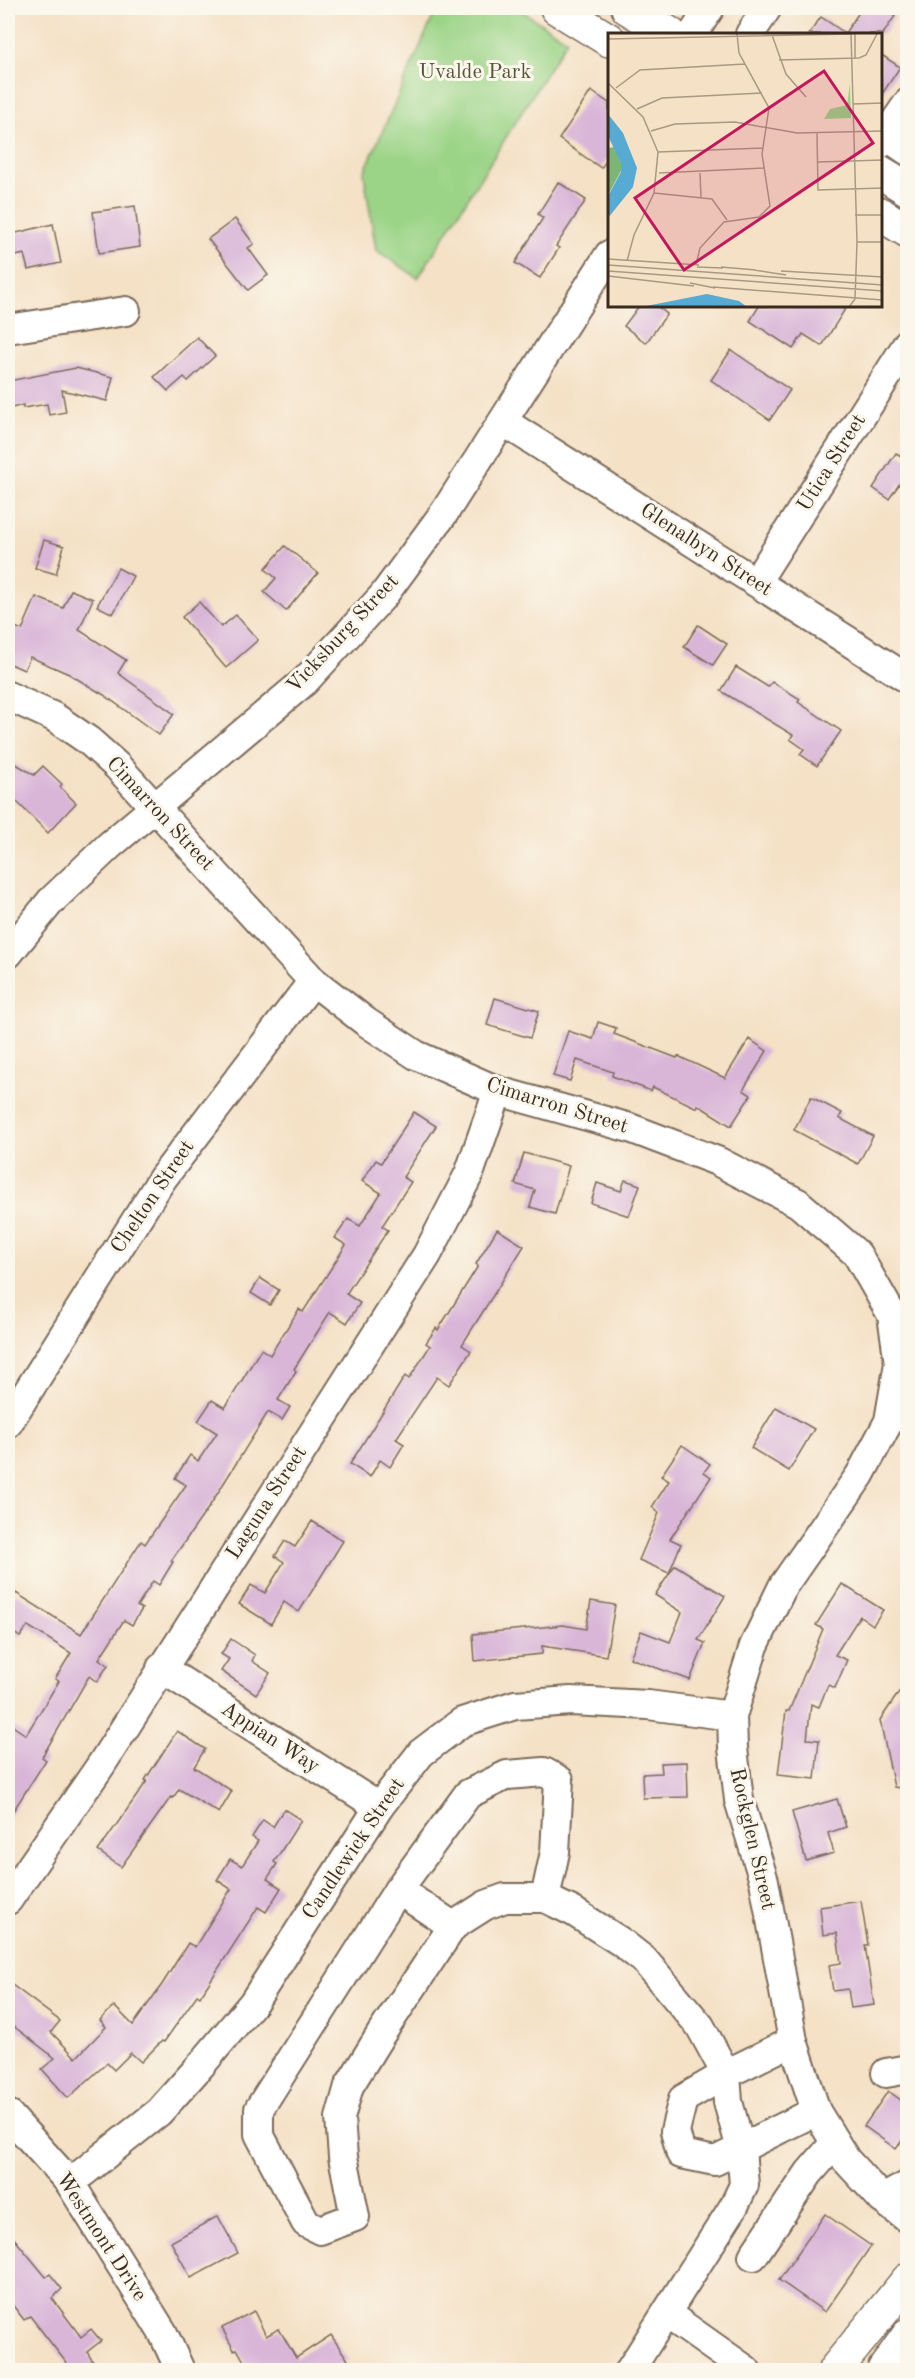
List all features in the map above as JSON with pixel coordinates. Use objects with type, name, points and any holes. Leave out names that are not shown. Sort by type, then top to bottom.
[{"type":"main road","points":[[557,8],[608,39]]},
{"type":"main road","points":[[634,9],[669,33]]},
{"type":"main road","points":[[882,173],[908,189]]},
{"type":"main road","points":[[882,214],[908,231]]},
{"type":"main road","points":[[835,2370],[908,2280]]},
{"type":"main road","points":[[884,2370],[908,2336]]},
{"type":"street","points":[[694,33],[710,8]]},
{"type":"street","points":[[751,33],[767,8]]},
{"type":"street","points":[[891,144],[908,103]]},
{"type":"street","name":"Vicksburg Street","points":[[8,954],[51,901],[110,845],[305,681],[383,596],[444,513],[608,257]]},
{"type":"street","points":[[8,329],[126,311]]},
{"type":"street","name":"Utica Street","points":[[756,582],[908,343]]},
{"type":"street","name":"Glenalbyn Street","points":[[504,422],[908,679]]},
{"type":"street","name":"Cimarron Street","points":[[8,696],[54,717],[89,741],[117,766],[313,981],[366,1022],[416,1054],[498,1091],[630,1128],[717,1161],[798,1203],[856,1254],[892,1315],[899,1363],[895,1389]]},
{"type":"street","name":"Chelton Street","points":[[8,1423],[162,1179],[313,981]]},
{"type":"street","name":"Laguna Street","points":[[8,1900],[101,1765],[161,1668],[428,1255],[469,1174],[498,1091]]},
{"type":"street","name":"Rockglen Street","points":[[895,1389],[889,1420],[860,1475],[783,1586],[754,1646],[732,1716],[739,1800],[764,1881],[793,2041],[816,2111],[846,2160],[882,2199],[908,2219]]},
{"type":"street","name":"Appian Way","points":[[161,1668],[379,1808]]},
{"type":"street","name":"Candlewick Street","points":[[70,2183],[159,2112],[253,2003],[379,1808],[421,1753],[462,1722],[515,1705],[571,1701],[648,1705],[732,1716]]},
{"type":"street","points":[[546,1898],[555,1852],[559,1780],[544,1772],[507,1775],[468,1794],[398,1890],[259,2109],[259,2134],[306,2223],[320,2230],[355,2217],[343,2157],[340,2118],[349,2086],[453,1926],[486,1905],[505,1898],[546,1898],[621,1942],[644,1960],[700,2026],[726,2074],[728,2102],[741,2149],[744,2185],[734,2206],[630,2370]]},
{"type":"street","points":[[398,1890],[453,1926]]},
{"type":"street","points":[[793,2041],[726,2074],[683,2099],[675,2131],[681,2154],[715,2161],[816,2111]]},
{"type":"street","name":"Westmont Drive","points":[[8,2114],[70,2183],[163,2333],[180,2370]]},
{"type":"street","points":[[753,2256],[809,2173],[835,2143]]},
{"type":"street","points":[[882,2199],[908,2185]]},
{"type":"street","points":[[667,2314],[746,2370]]},
{"type":"green space","name":"Uvalde Park","points":[[437,8],[517,8],[567,40],[418,278],[376,250],[364,173]]},
{"type":"building","points":[[862,8],[881,8],[895,16],[883,34],[845,33]]},
{"type":"building","points":[[821,17],[845,33],[810,33]]},
{"type":"building","points":[[882,55],[900,67],[882,94]]},
{"type":"building","points":[[591,91],[608,102],[608,158],[601,168],[559,139]]},
{"type":"building","points":[[558,182],[586,200],[556,246],[559,248],[540,278],[515,263],[543,218],[538,214]]},
{"type":"building","points":[[135,206],[140,247],[99,253],[93,212]]},
{"type":"building","points":[[235,219],[254,244],[248,248],[268,275],[248,290],[208,239]]},
{"type":"building","points":[[53,224],[61,263],[28,270],[24,254],[8,258],[8,235]]},
{"type":"building","points":[[638,308],[660,308],[667,314],[646,343],[624,326]]},
{"type":"building","points":[[758,308],[846,308],[822,346],[803,334],[793,349],[750,321]]},
{"type":"building","points":[[197,337],[215,356],[188,381],[184,377],[168,391],[154,377]]},
{"type":"building","points":[[731,350],[790,390],[770,420],[711,380]]},
{"type":"building","points":[[76,368],[113,377],[107,401],[62,390],[66,412],[49,415],[47,404],[23,408],[23,405],[8,409],[8,381]]},
{"type":"building","points":[[896,453],[908,460],[908,488],[900,483],[889,499],[873,488]]},
{"type":"building","points":[[44,540],[64,546],[56,574],[35,568]]},
{"type":"building","points":[[285,546],[318,573],[286,611],[264,592],[276,578],[265,569]]},
{"type":"building","points":[[118,568],[133,576],[113,614],[97,606]]},
{"type":"building","points":[[71,590],[93,599],[79,630],[126,660],[118,673],[174,714],[159,735],[104,695],[69,674],[30,657],[24,670],[8,663],[8,624],[22,630],[36,597],[63,608]]},
{"type":"building","points":[[199,602],[221,627],[236,615],[258,640],[226,668],[182,617]]},
{"type":"building","points":[[698,625],[727,644],[713,665],[684,647]]},
{"type":"building","points":[[736,667],[768,687],[772,682],[800,699],[798,702],[841,731],[817,766],[800,754],[804,749],[790,739],[793,735],[721,691]]},
{"type":"building","points":[[8,759],[34,775],[43,766],[62,784],[60,787],[76,803],[48,833],[8,793]]},
{"type":"building","points":[[495,998],[539,1011],[530,1038],[487,1025]]},
{"type":"building","points":[[598,1022],[616,1028],[614,1034],[677,1058],[678,1056],[725,1078],[749,1039],[767,1051],[743,1090],[751,1095],[731,1126],[698,1105],[697,1108],[653,1087],[651,1091],[612,1076],[613,1072],[577,1060],[570,1081],[553,1076],[568,1031],[593,1039]]},
{"type":"building","points":[[811,1097],[842,1113],[839,1118],[873,1136],[858,1164],[794,1130]]},
{"type":"building","points":[[414,1112],[436,1126],[403,1177],[411,1182],[382,1226],[388,1230],[346,1294],[360,1303],[347,1323],[330,1312],[294,1369],[296,1371],[278,1400],[290,1407],[282,1420],[268,1412],[209,1507],[171,1561],[173,1562],[159,1585],[153,1581],[137,1606],[142,1609],[132,1625],[124,1620],[99,1659],[108,1665],[97,1682],[89,1676],[42,1757],[46,1760],[8,1819],[8,1723],[26,1735],[59,1681],[55,1679],[71,1653],[28,1626],[20,1637],[8,1629],[8,1606],[16,1593],[81,1634],[141,1541],[145,1544],[186,1485],[175,1478],[190,1455],[198,1461],[217,1433],[198,1421],[212,1400],[225,1408],[261,1349],[270,1355],[299,1309],[303,1312],[346,1245],[335,1238],[348,1219],[360,1226],[381,1193],[362,1181],[376,1160],[381,1163]]},
{"type":"building","points":[[524,1153],[569,1166],[555,1214],[530,1207],[535,1190],[515,1184]]},
{"type":"building","points":[[625,1180],[640,1185],[629,1216],[591,1203],[597,1183],[621,1191]]},
{"type":"building","points":[[497,1229],[524,1246],[462,1345],[471,1351],[449,1385],[437,1377],[396,1439],[404,1444],[390,1467],[380,1460],[370,1477],[350,1464],[405,1376],[409,1379],[430,1346],[426,1343],[436,1328],[438,1330],[478,1266],[476,1264]]},
{"type":"building","points":[[260,1278],[279,1290],[270,1305],[251,1293]]},
{"type":"building","points":[[776,1407],[814,1429],[789,1471],[751,1448]]},
{"type":"building","points":[[682,1445],[710,1464],[704,1472],[711,1477],[670,1539],[681,1544],[669,1573],[639,1560],[659,1513],[652,1507],[669,1481],[661,1476]]},
{"type":"building","points":[[312,1521],[343,1541],[299,1612],[284,1602],[271,1624],[239,1604],[251,1585],[265,1593],[284,1562],[275,1556],[285,1541],[295,1547]]},
{"type":"building","points":[[675,1565],[725,1596],[698,1640],[705,1643],[690,1680],[630,1658],[641,1631],[670,1642],[682,1612],[655,1595]]},
{"type":"building","points":[[842,1584],[883,1610],[873,1625],[860,1616],[835,1655],[847,1660],[835,1688],[828,1685],[819,1707],[811,1704],[807,1739],[819,1740],[815,1779],[778,1775],[786,1711],[789,1711],[823,1629],[816,1625]]},
{"type":"building","points":[[591,1601],[615,1605],[606,1656],[542,1646],[542,1654],[475,1661],[473,1634],[563,1625],[586,1629]]},
{"type":"building","points":[[231,1639],[255,1655],[252,1661],[270,1673],[256,1694],[221,1671],[229,1659],[221,1654]]},
{"type":"building","points":[[908,1679],[908,1789],[894,1787],[880,1720]]},
{"type":"building","points":[[177,1731],[205,1749],[194,1767],[232,1791],[219,1813],[179,1789],[121,1867],[98,1851],[147,1781],[145,1780]]},
{"type":"building","points":[[687,1762],[688,1797],[643,1798],[642,1774],[662,1773],[661,1763]]},
{"type":"building","points":[[837,1799],[846,1827],[828,1833],[834,1853],[806,1861],[792,1812]]},
{"type":"building","points":[[284,1809],[301,1820],[274,1862],[277,1864],[267,1879],[281,1888],[266,1912],[258,1907],[200,1997],[197,1995],[164,2042],[162,2041],[141,2062],[131,2053],[114,2070],[107,2063],[68,2098],[42,2069],[55,2058],[8,2022],[8,1982],[60,2021],[51,2032],[76,2058],[106,2027],[100,2020],[114,2006],[133,2025],[188,1943],[195,1947],[231,1889],[217,1880],[230,1859],[242,1866],[258,1841],[252,1837],[263,1820],[273,1827]]},
{"type":"building","points":[[861,1901],[874,2005],[851,2008],[848,1989],[833,1991],[829,1965],[841,1963],[837,1933],[823,1935],[820,1907]]},
{"type":"building","points":[[888,2091],[908,2105],[908,2132],[896,2149],[864,2126]]},
{"type":"building","points":[[825,2214],[871,2246],[825,2312],[779,2280]]},
{"type":"building","points":[[218,2216],[238,2253],[191,2278],[171,2242]]},
{"type":"building","points":[[8,2231],[46,2277],[50,2274],[62,2289],[52,2298],[81,2337],[91,2329],[101,2341],[87,2352],[98,2370],[72,2370],[30,2316],[24,2320],[8,2299]]},
{"type":"building","points":[[254,2311],[266,2336],[279,2329],[296,2358],[331,2335],[348,2360],[332,2370],[249,2370],[237,2349],[234,2350],[222,2328]]}]
